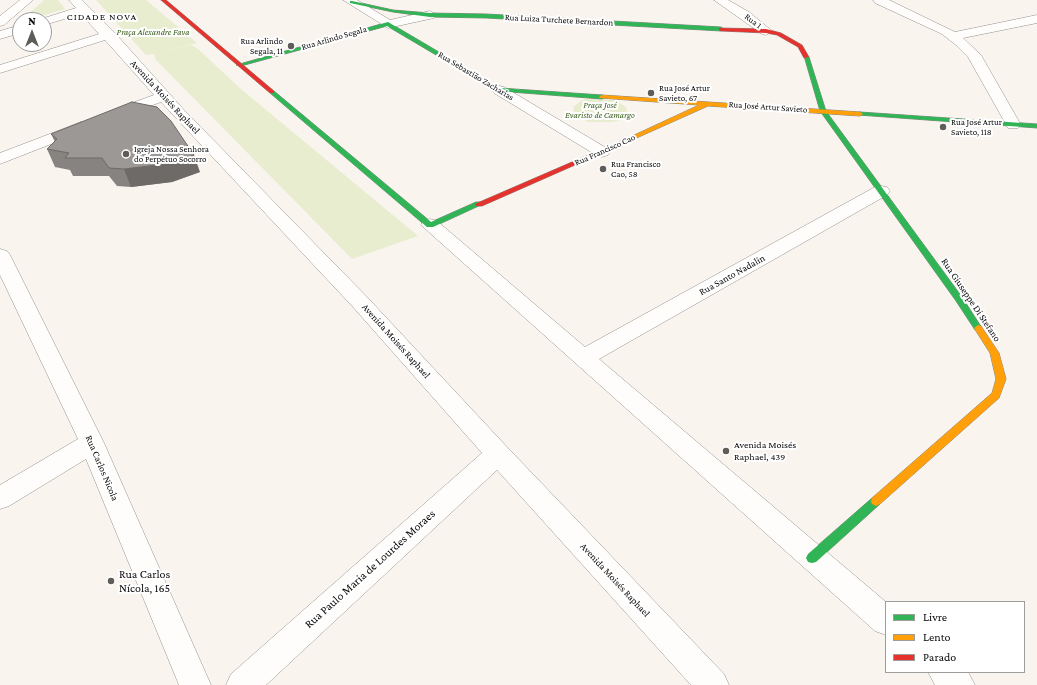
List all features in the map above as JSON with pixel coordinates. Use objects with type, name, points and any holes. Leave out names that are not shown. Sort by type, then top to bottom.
[{"type":"street","points":[[0,22],[27,0]]},
{"type":"street","name":"Avenida Moisés Raphael","points":[[75,0],[360,302],[498,454],[713,685]]},
{"type":"street","points":[[163,0],[430,225],[885,620]]},
{"type":"street","name":"Rua 1","points":[[720,0],[766,30]]},
{"type":"street","points":[[880,0],[932,24],[952,36],[974,55],[1013,124]]},
{"type":"street","name":"Rua Luiza Turchete Bernardon","points":[[351,1],[393,11],[430,15],[486,16],[766,30]]},
{"type":"street","name":"Rua Sebastião Zacharias","points":[[351,1],[602,152]]},
{"type":"street","points":[[52,19],[84,9]]},
{"type":"street","name":"Rua Arlindo Segala","points":[[239,65],[388,24],[430,15]]},
{"type":"street","points":[[952,36],[1037,20]]},
{"type":"street","name":"Rua Giuseppe Di Stefano","points":[[766,30],[779,34],[800,46],[805,53],[823,112],[959,299],[994,353],[1001,379],[996,395],[812,558]]},
{"type":"street","points":[[0,35],[12,31]]},
{"type":"street","points":[[0,70],[109,35]]},
{"type":"street","name":"Rua José Artur Savieto","points":[[499,90],[614,96],[1037,126]]},
{"type":"street","points":[[0,158],[164,96]]},
{"type":"street","points":[[614,96],[634,104],[638,109]]},
{"type":"street","name":"Rua Francisco Cao","points":[[430,225],[602,152],[710,103]]},
{"type":"street","points":[[633,137],[637,126]]},
{"type":"street","name":"Rua Santo Nadalin","points":[[583,358],[881,191]]},
{"type":"street","name":"Rua Carlos Nicola","points":[[0,255],[7,287],[92,443],[194,685]]},
{"type":"street","points":[[0,498],[92,443]]},
{"type":"street","name":"Rua Paulo Maria de Lourdes Moraes","points":[[242,685],[498,454]]},
{"type":"street","points":[[945,673],[959,685]]},
{"type":"green space","points":[[44,0],[58,0],[65,9],[52,13],[31,12]]},
{"type":"green space","name":"Praça Alexandre Fava","points":[[96,0],[146,0],[197,43],[161,52],[191,45],[197,48],[241,89],[418,236],[352,259],[156,60],[154,54],[146,55]]},
{"type":"green space","name":"Praça José Evaristo de Camargo","points":[[588,98],[614,100],[626,107],[627,112],[620,120],[613,122],[588,122],[575,115],[573,107]]},
{"type":"building","name":"Igreja Nossa Senhora do Perpétuo Socorro","points":[[132,102],[157,107],[171,121],[194,155],[166,164],[124,169],[109,168],[102,158],[65,158],[69,153],[47,149],[57,139],[51,134]]},
{"type":"traffic: fast","points":[[352,2],[393,11],[430,15],[486,16],[721,29]]},
{"type":"traffic: fast","points":[[239,65],[388,24],[499,90],[602,97]]},
{"type":"traffic: fast","points":[[806,57],[823,111],[959,299],[978,328]]},
{"type":"traffic: fast","points":[[272,92],[430,225],[479,204]]},
{"type":"traffic: fast","points":[[860,114],[1037,126]]},
{"type":"traffic: fast","points":[[812,558],[876,501]]},
{"type":"traffic: slow","points":[[602,97],[860,114]]},
{"type":"traffic: slow","points":[[632,138],[707,104]]},
{"type":"traffic: slow","points":[[876,501],[996,395],[1001,379],[994,353],[978,328]]},
{"type":"traffic: jam","points":[[163,0],[272,92]]},
{"type":"traffic: jam","points":[[721,29],[766,31],[779,34],[800,46],[806,57]]},
{"type":"traffic: jam","points":[[479,204],[632,138]]},
{"type":"place","name":"Rua Arlindo Segala, 11","points":[[291,46]]},
{"type":"place","name":"Rua José Artur Savieto, 67","points":[[651,93]]},
{"type":"place","name":"Rua José Artur Savieto, 118","points":[[943,127]]},
{"type":"place","name":"Igreja Nossa Senhora do Perpétuo Socorro","points":[[126,154]]},
{"type":"place","name":"Rua Francisco Cao, 58","points":[[603,169]]},
{"type":"place","name":"Avenida Moisés Raphael, 439","points":[[726,451]]},
{"type":"place","name":"Rua Carlos Nícola, 165","points":[[111,581]]},
{"type":"district","name":"CIDADE NOVA","points":[[102,17]]}]
